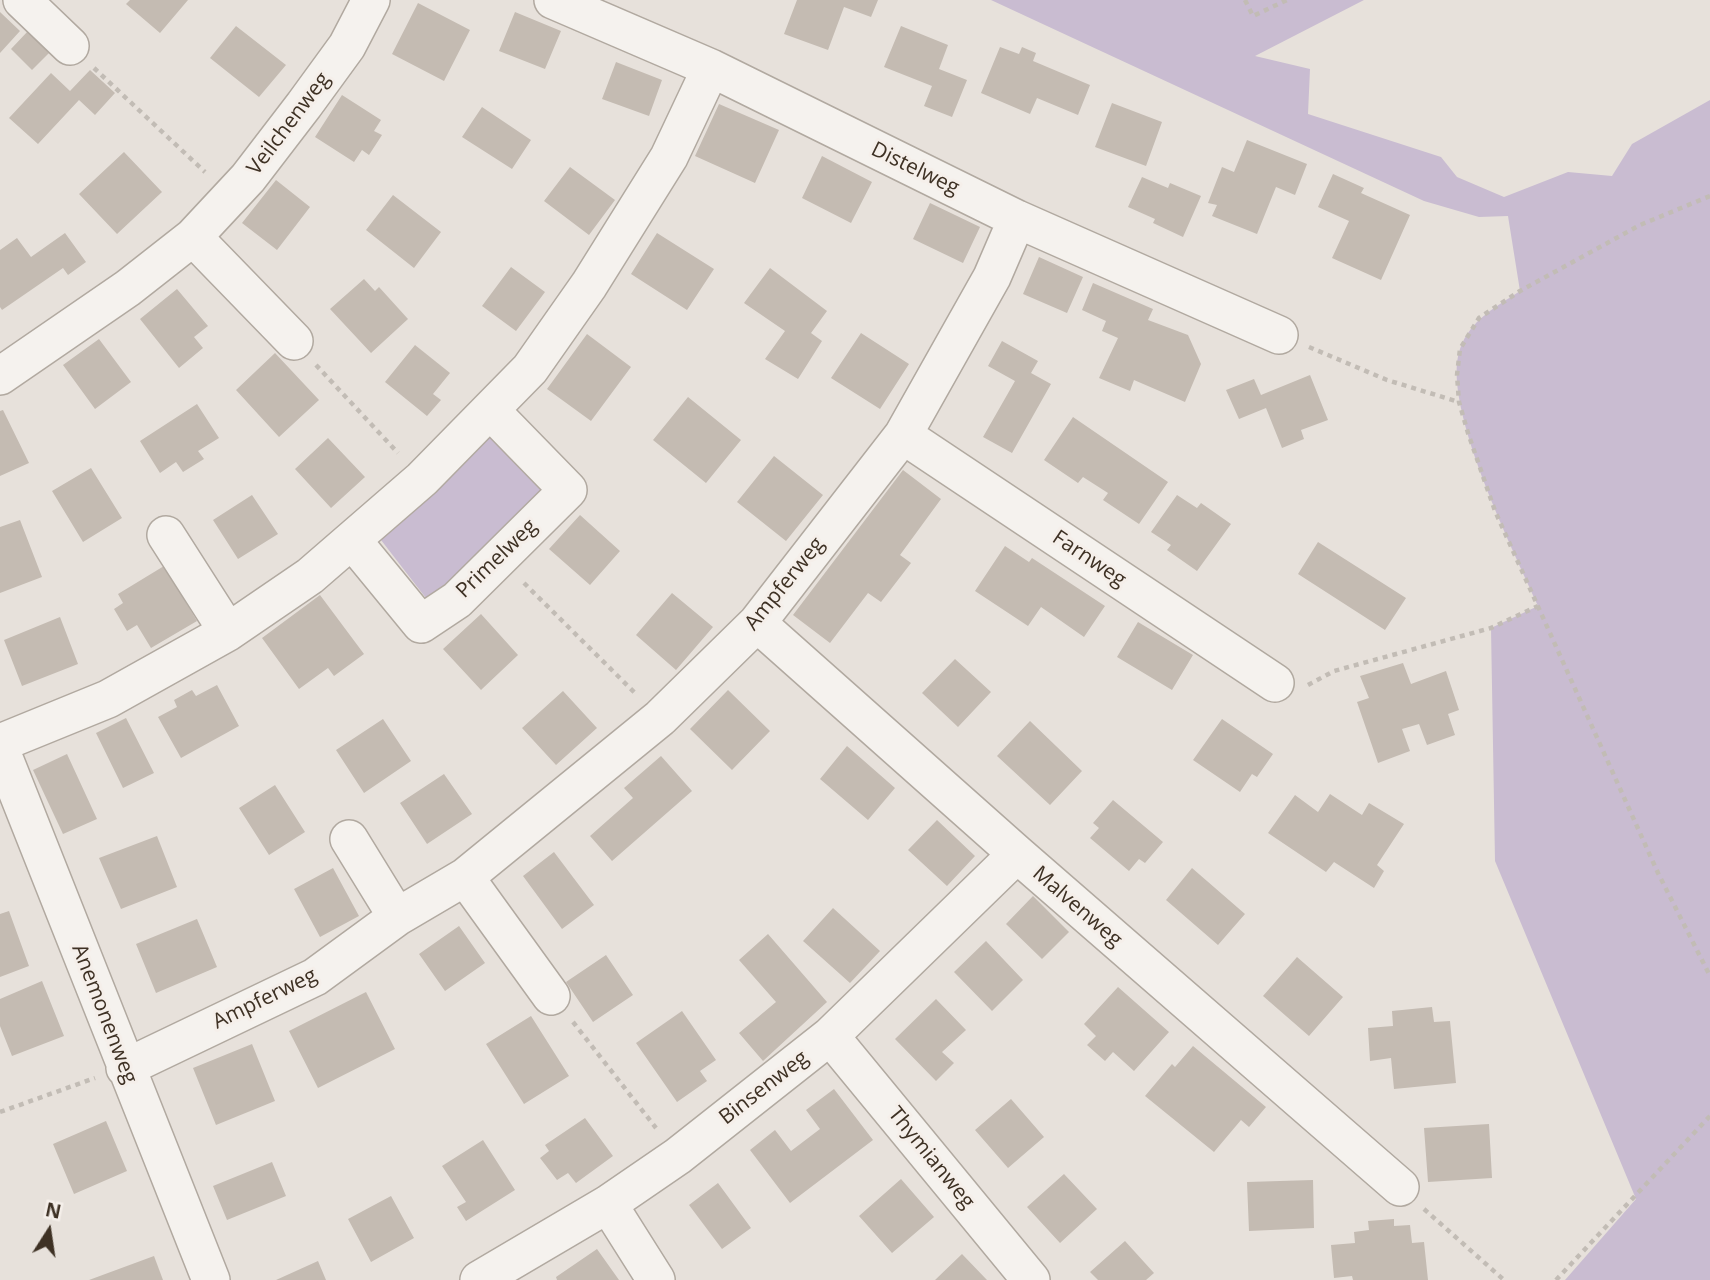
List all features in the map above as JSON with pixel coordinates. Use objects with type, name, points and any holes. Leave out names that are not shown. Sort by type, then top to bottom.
[{"type":"street","points":[[22,0],[70,46]]},
{"type":"street","name":"Veilchenweg","points":[[0,376],[128,288],[193,237],[256,168],[347,46],[371,0]]},
{"type":"street","name":"Distelweg","points":[[553,0],[711,68],[1017,219],[1279,334]]},
{"type":"street","points":[[0,745],[108,699],[228,632],[310,576],[422,479],[530,369],[589,285],[669,157],[711,68]]},
{"type":"street","name":"Ampferweg","points":[[125,1068],[315,977],[397,917],[465,877],[660,718],[757,623],[903,435],[992,277],[1017,219]]},
{"type":"street","points":[[193,237],[294,341]]},
{"type":"street","name":"Primelweg","points":[[352,540],[421,624],[457,600],[568,490],[490,410]]},
{"type":"street","name":"Farnweg","points":[[903,435],[1275,683]]},
{"type":"street","points":[[166,536],[228,632]]},
{"type":"street","name":"Malvenweg","points":[[757,623],[1017,854],[1400,1187]]},
{"type":"street","name":"Anemonenweg","points":[[0,745],[125,1068],[211,1280]]},
{"type":"street","points":[[349,839],[397,917]]},
{"type":"street","name":"Binsenweg","points":[[479,1280],[608,1204],[678,1156],[830,1036],[1017,854]]},
{"type":"street","points":[[465,877],[551,996]]},
{"type":"street","name":"Thymianweg","points":[[830,1036],[1031,1280]]},
{"type":"street","points":[[608,1204],[656,1280]]},
{"type":"path","points":[[1245,0],[1253,16],[1287,0]]},
{"type":"path","points":[[70,46],[231,196]]},
{"type":"path","points":[[1710,196],[1640,225],[1520,291],[1479,318],[1460,349],[1457,375],[1459,402],[1495,511],[1658,873],[1710,976]]},
{"type":"path","points":[[1279,334],[1387,380],[1459,402]]},
{"type":"path","points":[[294,341],[422,479]]},
{"type":"path","points":[[499,558],[660,718]]},
{"type":"path","points":[[1334,671],[1491,628],[1538,606]]},
{"type":"path","points":[[551,996],[678,1156]]},
{"type":"path","points":[[0,1112],[125,1068]]},
{"type":"path","points":[[1556,1280],[1710,1116]]},
{"type":"path","points":[[1400,1187],[1504,1280]]},
{"type":"shaded area","points":[[991,0],[1364,0],[1255,56],[1310,69],[1308,114],[1441,157],[1457,177],[1504,197],[1568,172],[1612,176],[1632,144],[1710,100],[1710,1280],[1565,1280],[1636,1199],[1495,861],[1491,628],[1538,606],[1483,478],[1460,405],[1457,374],[1460,349],[1470,330],[1485,315],[1520,291],[1508,216],[1479,217],[1424,201]]},
{"type":"shaded area","points":[[492,432],[547,488],[429,602],[381,540]]},
{"type":"building","points":[[130,0],[188,0],[160,33],[126,4]]},
{"type":"building","points":[[797,0],[878,0],[871,17],[844,7],[828,50],[784,34]]},
{"type":"building","points":[[418,3],[470,30],[444,81],[392,54]]},
{"type":"building","points":[[0,12],[20,31],[0,53]]},
{"type":"building","points":[[515,12],[561,31],[545,69],[499,51]]},
{"type":"building","points":[[236,26],[286,65],[259,97],[210,58]]},
{"type":"building","points":[[901,26],[948,45],[939,69],[967,80],[952,117],[924,106],[932,86],[884,67]]},
{"type":"building","points":[[28,31],[49,53],[32,70],[11,49]]},
{"type":"building","points":[[1000,47],[1019,54],[1022,47],[1036,53],[1033,61],[1090,85],[1078,115],[1037,98],[1030,114],[981,93]]},
{"type":"building","points":[[616,62],[662,80],[649,116],[602,99]]},
{"type":"building","points":[[90,70],[115,93],[95,115],[79,100],[38,144],[9,118],[51,73],[70,91]]},
{"type":"building","points":[[342,95],[381,120],[374,131],[382,135],[369,155],[362,150],[354,162],[315,137]]},
{"type":"building","points":[[1112,103],[1162,122],[1146,166],[1095,147]]},
{"type":"building","points":[[719,104],[779,130],[755,183],[695,156]]},
{"type":"building","points":[[482,107],[531,140],[512,169],[462,137]]},
{"type":"building","points":[[1247,140],[1307,164],[1295,195],[1276,187],[1257,234],[1212,216],[1217,205],[1208,203],[1222,167],[1234,172]]},
{"type":"building","points":[[124,152],[162,192],[117,234],[79,194]]},
{"type":"building","points":[[822,156],[872,182],[851,223],[802,198]]},
{"type":"building","points":[[570,167],[615,200],[589,235],[544,201]]},
{"type":"building","points":[[1333,174],[1364,188],[1361,193],[1410,215],[1381,280],[1332,258],[1349,221],[1318,207]]},
{"type":"building","points":[[1142,177],[1168,188],[1170,183],[1201,196],[1183,237],[1153,223],[1155,219],[1128,207]]},
{"type":"building","points":[[276,180],[310,207],[277,250],[242,223]]},
{"type":"building","points":[[393,195],[441,232],[414,268],[366,230]]},
{"type":"building","points":[[930,203],[980,227],[963,263],[913,239]]},
{"type":"building","points":[[65,233],[86,262],[68,275],[63,268],[2,310],[0,250],[17,238],[31,257]]},
{"type":"building","points":[[657,233],[714,269],[687,310],[631,274]]},
{"type":"building","points":[[1039,257],[1083,277],[1067,313],[1023,294]]},
{"type":"building","points":[[511,267],[545,292],[516,331],[482,306]]},
{"type":"building","points":[[770,268],[827,311],[811,333],[822,341],[798,379],[765,359],[785,331],[744,303]]},
{"type":"building","points":[[364,279],[375,291],[379,287],[408,319],[371,353],[330,309]]},
{"type":"building","points":[[1093,283],[1153,309],[1148,320],[1188,335],[1201,364],[1185,402],[1134,380],[1130,391],[1099,378],[1118,338],[1102,331],[1106,321],[1082,310]]},
{"type":"building","points":[[177,289],[208,326],[194,337],[203,348],[179,368],[140,319]]},
{"type":"building","points":[[861,333],[909,364],[880,409],[831,378]]},
{"type":"building","points":[[587,334],[631,367],[591,421],[547,389]]},
{"type":"building","points":[[99,339],[131,382],[95,409],[63,365]]},
{"type":"building","points":[[1002,341],[1038,361],[1031,373],[1051,384],[1012,453],[983,437],[1015,381],[988,366]]},
{"type":"building","points":[[415,345],[450,373],[433,394],[441,400],[427,416],[385,382]]},
{"type":"building","points":[[275,353],[319,400],[279,437],[236,390]]},
{"type":"building","points":[[1310,375],[1328,420],[1301,430],[1304,439],[1282,448],[1266,408],[1239,419],[1226,390],[1254,379],[1261,395]]},
{"type":"building","points":[[688,397],[741,440],[706,483],[653,440]]},
{"type":"building","points":[[197,404],[219,438],[198,451],[204,459],[183,472],[176,462],[160,473],[140,441]]},
{"type":"building","points":[[3,410],[29,463],[0,476],[0,411]]},
{"type":"building","points":[[1073,417],[1168,482],[1139,524],[1103,500],[1108,493],[1083,477],[1078,483],[1044,460]]},
{"type":"building","points":[[328,438],[365,477],[331,508],[295,469]]},
{"type":"building","points":[[774,456],[823,495],[786,541],[737,502]]},
{"type":"building","points":[[91,468],[122,518],[83,542],[52,491]]},
{"type":"building","points":[[903,470],[941,499],[900,555],[911,563],[881,602],[868,593],[830,643],[793,615]]},
{"type":"building","points":[[252,495],[278,534],[238,559],[213,520]]},
{"type":"building","points":[[1177,495],[1197,508],[1201,503],[1231,524],[1197,571],[1167,550],[1171,545],[1151,532]]},
{"type":"building","points":[[580,515],[620,551],[590,585],[549,549]]},
{"type":"building","points":[[20,520],[42,577],[0,593],[0,527]]},
{"type":"building","points":[[1318,542],[1406,598],[1385,630],[1298,574]]},
{"type":"building","points":[[1005,546],[1029,562],[1032,558],[1105,606],[1084,637],[1041,607],[1028,626],[975,591]]},
{"type":"building","points":[[164,566],[197,621],[151,648],[137,625],[127,631],[114,609],[123,603],[118,594]]},
{"type":"building","points":[[672,593],[713,627],[676,670],[636,635]]},
{"type":"building","points":[[320,595],[364,654],[334,676],[328,668],[299,689],[262,638]]},
{"type":"building","points":[[481,614],[518,655],[481,690],[443,649]]},
{"type":"building","points":[[60,617],[78,664],[22,686],[4,640]]},
{"type":"building","points":[[1138,622],[1193,655],[1172,690],[1117,657]]},
{"type":"building","points":[[955,659],[991,692],[958,727],[922,693]]},
{"type":"building","points":[[1403,663],[1411,684],[1446,671],[1459,710],[1448,714],[1455,735],[1427,745],[1419,724],[1402,729],[1410,751],[1378,763],[1357,702],[1369,698],[1360,676]]},
{"type":"building","points":[[217,685],[239,726],[181,758],[158,717],[177,707],[174,700],[192,690],[196,696]]},
{"type":"building","points":[[728,690],[770,731],[732,770],[690,729]]},
{"type":"building","points":[[563,691],[597,728],[556,765],[522,728]]},
{"type":"building","points":[[126,718],[154,773],[123,788],[96,733]]},
{"type":"building","points":[[383,719],[411,761],[364,793],[336,750]]},
{"type":"building","points":[[1222,719],[1273,754],[1257,777],[1252,774],[1240,792],[1193,760]]},
{"type":"building","points":[[1030,721],[1082,771],[1050,805],[997,756]]},
{"type":"building","points":[[847,746],[895,788],[868,820],[820,779]]},
{"type":"building","points":[[67,754],[97,819],[63,834],[33,770]]},
{"type":"building","points":[[661,756],[692,791],[612,861],[590,836],[633,798],[624,788]]},
{"type":"building","points":[[444,774],[472,814],[427,844],[400,803]]},
{"type":"building","points":[[275,785],[305,832],[269,855],[239,808]]},
{"type":"building","points":[[1330,794],[1362,815],[1369,803],[1404,824],[1377,865],[1384,871],[1374,888],[1334,862],[1326,872],[1268,833],[1295,795],[1318,812]]},
{"type":"building","points":[[1113,800],[1163,842],[1145,863],[1139,859],[1129,871],[1090,838],[1099,828],[1093,823]]},
{"type":"building","points":[[937,820],[975,856],[947,886],[908,850]]},
{"type":"building","points":[[157,836],[177,887],[121,909],[99,858]]},
{"type":"building","points":[[554,852],[594,905],[562,929],[523,876]]},
{"type":"building","points":[[333,868],[359,916],[320,937],[294,889]]},
{"type":"building","points":[[1192,868],[1245,914],[1218,945],[1166,900]]},
{"type":"building","points":[[1033,896],[1069,932],[1042,959],[1006,924]]},
{"type":"building","points":[[833,908],[880,951],[850,983],[803,941]]},
{"type":"building","points":[[9,911],[29,966],[0,977],[0,914]]},
{"type":"building","points":[[197,919],[217,967],[156,993],[136,944]]},
{"type":"building","points":[[459,926],[485,963],[445,991],[419,954]]},
{"type":"building","points":[[768,934],[827,1002],[763,1061],[739,1033],[776,1002],[739,960]]},
{"type":"building","points":[[986,941],[1023,980],[992,1011],[954,972]]},
{"type":"building","points":[[606,955],[633,995],[593,1022],[566,982]]},
{"type":"building","points":[[1297,957],[1343,997],[1309,1036],[1263,996]]},
{"type":"building","points":[[42,981],[64,1036],[12,1056],[0,1026],[0,999]]},
{"type":"building","points":[[1118,987],[1169,1032],[1134,1071],[1113,1052],[1105,1061],[1087,1045],[1096,1036],[1084,1024]]},
{"type":"building","points":[[366,992],[395,1049],[318,1088],[289,1031]]},
{"type":"building","points":[[936,999],[966,1030],[942,1052],[954,1063],[936,1081],[895,1039]]},
{"type":"building","points":[[1432,1007],[1434,1022],[1450,1021],[1456,1083],[1394,1089],[1391,1058],[1370,1061],[1368,1028],[1393,1026],[1392,1011]]},
{"type":"building","points":[[682,1011],[716,1060],[700,1071],[707,1081],[677,1102],[636,1043]]},
{"type":"building","points":[[531,1016],[569,1076],[524,1104],[486,1044]]},
{"type":"building","points":[[252,1044],[275,1101],[216,1125],[193,1068]]},
{"type":"building","points":[[1193,1046],[1266,1107],[1249,1127],[1241,1120],[1214,1152],[1145,1096],[1172,1064],[1175,1067]]},
{"type":"building","points":[[834,1089],[873,1140],[790,1203],[750,1150],[775,1130],[791,1151],[820,1129],[806,1110]]},
{"type":"building","points":[[1011,1099],[1044,1137],[1008,1168],[975,1130]]},
{"type":"building","points":[[585,1118],[613,1156],[576,1183],[568,1173],[557,1180],[540,1158],[549,1151],[545,1145]]},
{"type":"building","points":[[106,1121],[127,1171],[74,1194],[53,1144]]},
{"type":"building","points":[[1489,1124],[1492,1178],[1428,1182],[1424,1128]]},
{"type":"building","points":[[483,1140],[515,1190],[466,1221],[457,1207],[466,1202],[442,1166]]},
{"type":"building","points":[[272,1162],[286,1196],[227,1220],[213,1186]]},
{"type":"building","points":[[1064,1174],[1097,1209],[1060,1243],[1027,1207]]},
{"type":"building","points":[[901,1179],[934,1217],[892,1253],[859,1216]]},
{"type":"building","points":[[1313,1180],[1314,1228],[1249,1231],[1247,1182]]},
{"type":"building","points":[[718,1183],[751,1228],[722,1249],[689,1205]]},
{"type":"building","points":[[391,1196],[414,1238],[371,1262],[348,1219]]},
{"type":"building","points":[[1394,1219],[1394,1226],[1410,1225],[1412,1243],[1424,1242],[1428,1280],[1353,1280],[1352,1276],[1334,1278],[1331,1245],[1355,1243],[1354,1232],[1369,1230],[1368,1221]]},
{"type":"building","points":[[1125,1241],[1154,1273],[1146,1280],[1098,1280],[1090,1272]]},
{"type":"building","points":[[597,1249],[619,1280],[557,1280],[556,1277]]},
{"type":"building","points":[[962,1254],[987,1280],[935,1280]]},
{"type":"building","points":[[154,1256],[163,1280],[89,1280]]},
{"type":"building","points":[[318,1261],[326,1280],[276,1280]]}]
